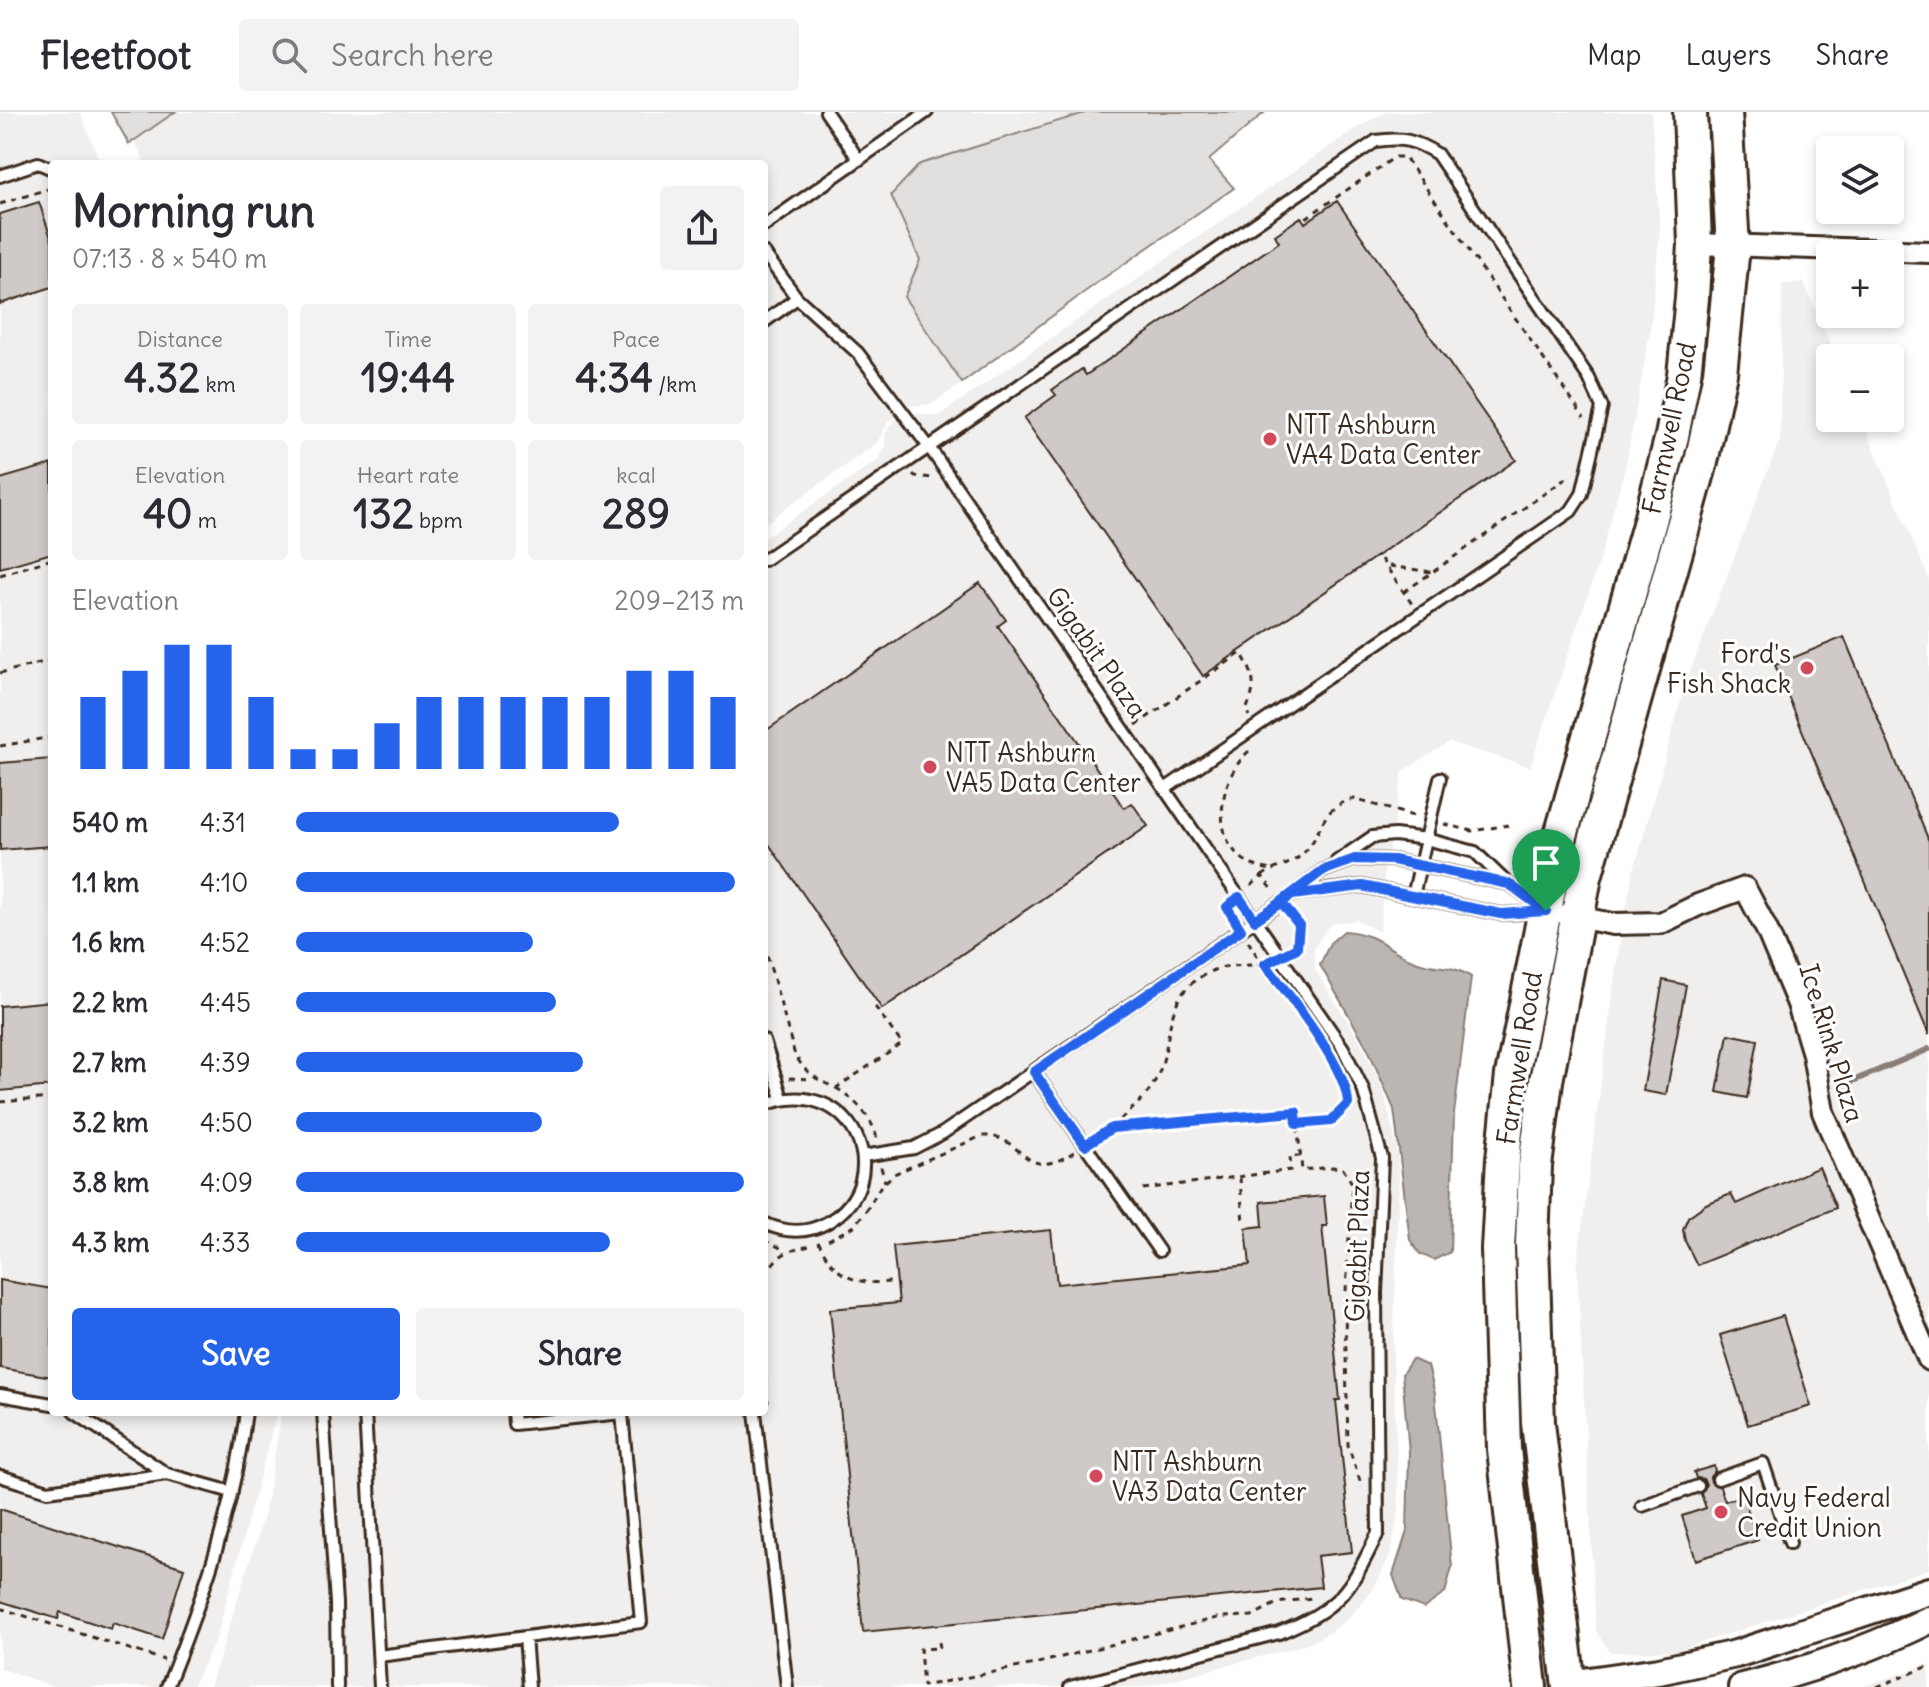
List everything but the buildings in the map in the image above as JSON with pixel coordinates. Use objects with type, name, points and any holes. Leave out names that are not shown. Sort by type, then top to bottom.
[{"type":"main road","name":"Farmwell Road","points":[[1530,1686],[1504,1449],[1498,1249],[1503,1159],[1512,1075],[1557,850],[1619,635],[1672,436],[1684,375],[1695,244],[1690,112]]},
{"type":"main road","name":"Farmwell Road","points":[[1569,1686],[1538,1423],[1532,1243],[1535,1166],[1546,1081],[1585,877],[1701,462],[1720,373],[1733,247],[1725,112]]},
{"type":"street","points":[[1695,244],[1929,252]]},
{"type":"street","name":"Ice Rink Plaza","points":[[1546,911],[1613,924],[1661,923],[1745,888],[1767,930],[1798,1004],[1813,1054],[1823,1112],[1929,1360]]},
{"type":"street","points":[[1569,1686],[1736,1654],[1929,1591]]},
{"type":"street","points":[[1742,1687],[1803,1672],[1889,1640],[1929,1620]]},
{"type":"lane","points":[[826,112],[859,160]]},
{"type":"lane","points":[[768,223],[927,112]]},
{"type":"lane","points":[[768,557],[1376,141],[1398,137],[1418,142],[1437,154],[1589,378],[1602,407],[1582,494],[1571,511],[1165,789]]},
{"type":"lane","points":[[0,176],[38,163],[48,167]]},
{"type":"lane","name":"Gigabit Plaza","points":[[768,258],[797,298],[858,353],[929,447],[1343,1048],[1363,1089],[1382,1158],[1375,1307],[1378,1533],[1361,1568],[1339,1600],[1310,1620],[1279,1633],[1070,1687]]},
{"type":"lane","points":[[768,319],[797,298]]},
{"type":"lane","points":[[1413,896],[1440,778]]},
{"type":"lane","points":[[863,1156],[914,1148],[943,1133],[1372,837],[1395,835],[1426,839],[1475,852],[1509,884],[1546,911]]},
{"type":"lane","points":[[1322,871],[1355,859],[1393,860],[1509,884]]},
{"type":"lane","points":[[1292,895],[1362,886],[1501,914],[1546,911]]},
{"type":"lane","points":[[768,1054],[782,1098]]},
{"type":"lane","points":[[1034,1072],[1159,1251]]},
{"type":"lane","points":[[768,1103],[782,1098],[804,1097],[826,1103],[843,1117],[856,1135],[863,1156],[862,1179],[854,1199],[839,1216],[820,1227],[798,1232],[768,1225]]},
{"type":"lane","points":[[0,1395],[48,1403]]},
{"type":"lane","points":[[80,1416],[167,1474],[232,1492]]},
{"type":"lane","points":[[167,1687],[216,1555],[240,1462],[246,1416]]},
{"type":"lane","points":[[323,1416],[336,1603],[337,1687]]},
{"type":"lane","points":[[365,1416],[380,1687]]},
{"type":"lane","points":[[513,1416],[514,1424],[593,1416]]},
{"type":"lane","points":[[379,1656],[641,1622],[622,1416]]},
{"type":"lane","points":[[755,1416],[787,1687]]},
{"type":"lane","points":[[1718,1479],[1763,1463],[1790,1543]]},
{"type":"lane","points":[[0,1476],[48,1491],[167,1474]]},
{"type":"lane","points":[[1642,1506],[1698,1486]]},
{"type":"lane","points":[[525,1637],[529,1687]]},
{"type":"path","points":[[1306,218],[1395,157],[1405,157],[1585,420]]},
{"type":"path","points":[[0,204],[48,189]]},
{"type":"path","points":[[1404,592],[1573,474]]},
{"type":"path","points":[[1381,559],[1420,614]]},
{"type":"path","points":[[0,575],[48,560]]},
{"type":"path","points":[[1386,566],[1432,572]]},
{"type":"path","points":[[0,673],[48,661]]},
{"type":"path","points":[[0,746],[48,738]]},
{"type":"path","points":[[1253,748],[1231,773],[1222,798],[1223,825],[1244,861],[1271,870]]},
{"type":"path","points":[[768,1269],[784,1253],[838,1236],[853,1227],[880,1187],[894,1174],[982,1136],[993,1135],[1004,1140],[1027,1159],[1041,1164],[1057,1162],[1112,1128],[1141,1103],[1158,1075],[1170,1018],[1190,985],[1215,969],[1264,964],[1297,948],[1299,925],[1262,876],[1239,897]]},
{"type":"path","points":[[1241,930],[1272,974]]},
{"type":"path","points":[[768,958],[798,1062],[817,1080],[836,1088],[902,1044],[873,1004]]},
{"type":"path","points":[[1297,1124],[1325,1123],[1337,1118],[1348,1104],[1345,1084]]},
{"type":"path","points":[[0,1102],[48,1098]]},
{"type":"path","points":[[1112,1128],[1296,1112],[1302,1170],[1343,1169],[1352,1183],[1345,1309],[1348,1445],[1364,1496]]},
{"type":"path","points":[[1143,1189],[1291,1170],[1290,1156],[1301,1156]]},
{"type":"path","points":[[1240,1177],[1243,1224]]},
{"type":"path","points":[[768,1243],[784,1253]]},
{"type":"path","points":[[819,1243],[834,1265],[857,1282],[890,1282]]},
{"type":"path","points":[[916,1687],[1030,1665],[1221,1617],[1252,1616],[1277,1603],[1309,1600],[1321,1595]]},
{"type":"path","points":[[0,1608],[176,1664]]},
{"type":"path","points":[[923,1686],[920,1649],[940,1648],[939,1642]]},
{"type":"path","points":[[1877,1687],[1929,1666]]},
{"type":"shaded area","points":[[0,112],[80,112],[99,160],[48,160],[48,1416],[276,1416],[216,1639],[192,1687],[54,1687],[0,1668]]},
{"type":"shaded area","points":[[111,112],[175,112],[129,144]]},
{"type":"shaded area","points":[[114,112],[1088,112],[920,260],[904,297],[962,383],[932,404],[911,406],[888,422],[877,443],[768,521],[768,160],[144,160]]},
{"type":"shaded area","points":[[1088,112],[1265,112],[1209,160],[1234,188],[1098,282],[962,383],[904,297],[920,260],[891,195],[920,164]]},
{"type":"shaded area","points":[[1386,112],[1651,112],[1660,229],[1650,332],[1626,464],[1601,556],[1530,767],[1449,742],[1403,771],[1389,851],[1386,851],[1380,932],[1357,920],[1335,923],[1327,928],[1314,948],[1316,971],[1360,1041],[1383,1088],[1397,1149],[1399,1175],[1393,1358],[1399,1512],[1390,1556],[1373,1590],[1350,1617],[1313,1641],[1144,1687],[210,1687],[264,1516],[281,1416],[768,1416],[768,535],[878,460],[885,447],[889,426],[902,415],[938,416],[1358,127]]},
{"type":"shaded area","points":[[1804,283],[1816,311],[1816,328],[1823,328],[1830,344],[1816,344],[1816,432],[1867,432],[1929,579],[1929,1569],[1675,1651],[1610,1652],[1596,1631],[1577,1266],[1617,961],[1632,877],[1686,682],[1780,439],[1782,284]]},
{"type":"shaded area","points":[[1344,931],[1367,935],[1405,957],[1458,970],[1471,977],[1454,1114],[1450,1252],[1434,1260],[1420,1254],[1410,1240],[1394,1109],[1368,1049],[1320,965],[1330,943]]},
{"type":"shaded area","points":[[1412,1359],[1428,1366],[1435,1394],[1452,1567],[1445,1593],[1424,1608],[1402,1600],[1393,1575],[1407,1531],[1409,1452],[1402,1374]]},
{"type":"shaded area","points":[[1929,1664],[1929,1687],[1861,1687]]},
{"type":"waterway","points":[[1841,1086],[1929,1049]]},
{"type":"place","name":"NTT Ashburn VA4 Data Center","points":[[1270,439]]},
{"type":"place","name":"Ford's Fish Shack","points":[[1807,668]]},
{"type":"place","name":"NTT Ashburn VA5 Data Center","points":[[930,767]]},
{"type":"place","name":"NTT Ashburn VA3 Data Center","points":[[1096,1476]]},
{"type":"place","name":"Navy Federal Credit Union","points":[[1721,1512]]},
{"type":"route","points":[[1546,911],[1501,914],[1362,886],[1292,895],[1255,920],[1239,897],[1227,907],[1241,930],[1034,1072],[1085,1145],[1112,1128],[1296,1112],[1297,1124],[1325,1123],[1337,1118],[1348,1104],[1348,1094],[1323,1045],[1265,964],[1297,948],[1299,925],[1281,902],[1322,871],[1355,859],[1393,860],[1509,884],[1546,911]]}]
